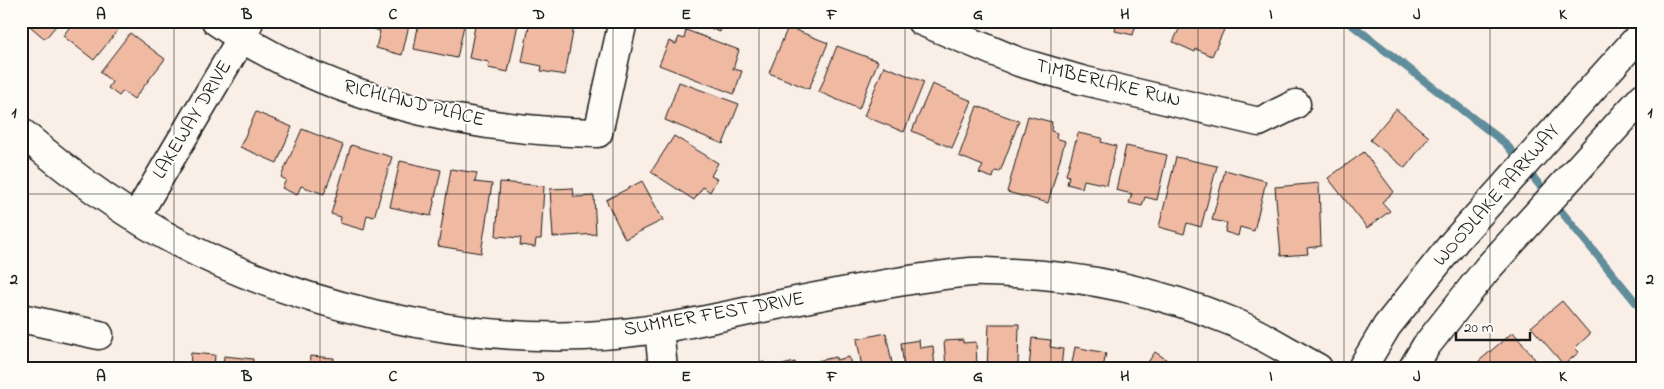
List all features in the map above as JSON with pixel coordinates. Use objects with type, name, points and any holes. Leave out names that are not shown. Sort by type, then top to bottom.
[{"type":"street","name":"RICHLAND PLACE","points":[[216,21],[245,30],[280,60],[324,80],[374,98],[439,114],[517,128],[598,132],[623,21]]},
{"type":"street","name":"TIMBERLAKE RUN","points":[[921,21],[1019,62],[1063,75],[1259,122],[1296,104]]},
{"type":"street","name":"LAKEWAY DRIVE","points":[[136,217],[245,30]]},
{"type":"street","name":"WOODLAKE PARKWAY","points":[[1362,368],[1387,326],[1455,241],[1643,32]]},
{"type":"street","name":"WOODLAKE PARKWAY","points":[[1412,368],[1426,346],[1487,269],[1643,97]]},
{"type":"street","name":"SUMMER FEST DRIVE","points":[[21,132],[45,152],[136,217],[179,243],[257,277],[336,304],[423,325],[498,336],[585,336],[659,329],[843,291],[973,272],[1040,274],[1107,284],[1172,300],[1235,323],[1318,368]]},
{"type":"street","points":[[21,318],[99,335]]},
{"type":"street","points":[[659,329],[663,368]]},
{"type":"building","points":[[24,21],[60,21],[45,39]]},
{"type":"building","points":[[74,21],[118,21],[122,25],[94,60],[63,36]]},
{"type":"building","points":[[366,21],[410,21],[402,55],[376,48],[380,31],[374,29],[375,25]]},
{"type":"building","points":[[419,21],[465,21],[457,58],[414,49]]},
{"type":"building","points":[[476,21],[518,24],[508,72],[488,68],[489,62],[469,58]]},
{"type":"building","points":[[530,21],[575,21],[565,75],[541,71],[542,66],[522,62]]},
{"type":"building","points":[[692,21],[723,21],[720,32]]},
{"type":"building","points":[[1096,21],[1137,21],[1133,35],[1115,31],[1116,26]]},
{"type":"building","points":[[1183,21],[1228,21],[1212,56],[1196,49],[1195,52],[1173,42]]},
{"type":"building","points":[[788,27],[828,43],[809,89],[769,73]]},
{"type":"building","points":[[686,30],[739,50],[733,69],[742,71],[734,94],[659,65],[669,41],[676,44],[679,37],[684,39]]},
{"type":"building","points":[[130,33],[165,59],[134,99],[123,91],[119,96],[108,88],[112,82],[100,72]]},
{"type":"building","points":[[837,46],[878,61],[859,109],[819,92]]},
{"type":"building","points":[[884,66],[924,82],[904,132],[864,116]]},
{"type":"building","points":[[679,82],[739,104],[723,144],[665,120]]},
{"type":"building","points":[[932,84],[972,101],[952,148],[912,131]]},
{"type":"building","points":[[977,106],[1019,121],[1000,172],[995,171],[993,178],[979,173],[983,166],[959,156]]},
{"type":"building","points":[[1396,109],[1429,137],[1405,168],[1370,140]]},
{"type":"building","points":[[256,112],[292,127],[277,163],[240,147]]},
{"type":"building","points":[[1028,116],[1052,122],[1051,131],[1057,133],[1056,138],[1065,141],[1048,203],[1007,192]]},
{"type":"building","points":[[302,129],[343,145],[324,194],[301,186],[297,195],[282,188],[286,180],[281,177]]},
{"type":"building","points":[[1078,133],[1102,138],[1101,142],[1116,146],[1107,185],[1084,180],[1082,188],[1067,184],[1069,176],[1066,175]]},
{"type":"building","points":[[674,136],[718,163],[711,176],[717,179],[710,192],[703,187],[694,200],[651,172]]},
{"type":"building","points":[[351,145],[392,157],[374,217],[367,215],[364,230],[340,223],[341,217],[331,214]]},
{"type":"building","points":[[1126,146],[1167,155],[1157,200],[1145,197],[1142,206],[1129,203],[1132,194],[1116,190]]},
{"type":"building","points":[[1364,152],[1394,192],[1382,202],[1390,211],[1367,228],[1328,178]]},
{"type":"building","points":[[1176,157],[1217,166],[1201,227],[1187,223],[1184,234],[1159,227]]},
{"type":"building","points":[[400,161],[441,170],[431,216],[390,207]]},
{"type":"building","points":[[451,169],[477,173],[475,182],[492,184],[481,253],[438,246]]},
{"type":"building","points":[[1225,170],[1266,181],[1254,231],[1240,227],[1238,236],[1225,232],[1227,223],[1212,220]]},
{"type":"building","points":[[642,181],[663,220],[625,239],[606,200]]},
{"type":"building","points":[[500,182],[544,186],[541,239],[536,239],[535,247],[520,245],[521,238],[496,236]]},
{"type":"building","points":[[1319,183],[1321,246],[1307,248],[1308,254],[1281,256],[1275,187]]},
{"type":"building","points":[[573,188],[574,197],[594,196],[596,234],[553,237],[550,189]]},
{"type":"building","points":[[1562,301],[1590,334],[1575,348],[1579,352],[1564,365],[1531,327]]},
{"type":"building","points":[[989,324],[1019,324],[1018,368],[987,368]]},
{"type":"building","points":[[1513,332],[1542,368],[1485,368],[1479,361]]},
{"type":"building","points":[[886,333],[893,368],[862,368],[857,339]]},
{"type":"building","points":[[1032,338],[1051,340],[1050,347],[1063,349],[1061,368],[1029,368]]},
{"type":"building","points":[[919,340],[920,348],[933,346],[935,368],[904,368],[901,343]]},
{"type":"building","points":[[963,340],[963,343],[976,342],[977,368],[946,368],[944,341]]},
{"type":"building","points":[[1075,347],[1106,353],[1103,368],[1071,368]]},
{"type":"building","points":[[1155,352],[1170,362],[1168,365],[1172,368],[1144,368]]},
{"type":"building","points":[[191,353],[215,355],[214,368],[190,368]]},
{"type":"building","points":[[224,356],[253,359],[252,368],[223,368]]},
{"type":"building","points":[[310,356],[334,358],[333,368],[309,368]]},
{"type":"building","points":[[836,357],[836,360],[849,357],[852,368],[818,368],[817,361]]},
{"type":"building","points":[[764,362],[765,368],[739,367]]},
{"type":"building","points":[[795,362],[797,368],[778,368],[778,366]]},
{"type":"building","points":[[342,363],[370,366],[342,368]]},
{"type":"waterway","points":[[1347,21],[1505,143],[1643,311]]}]
